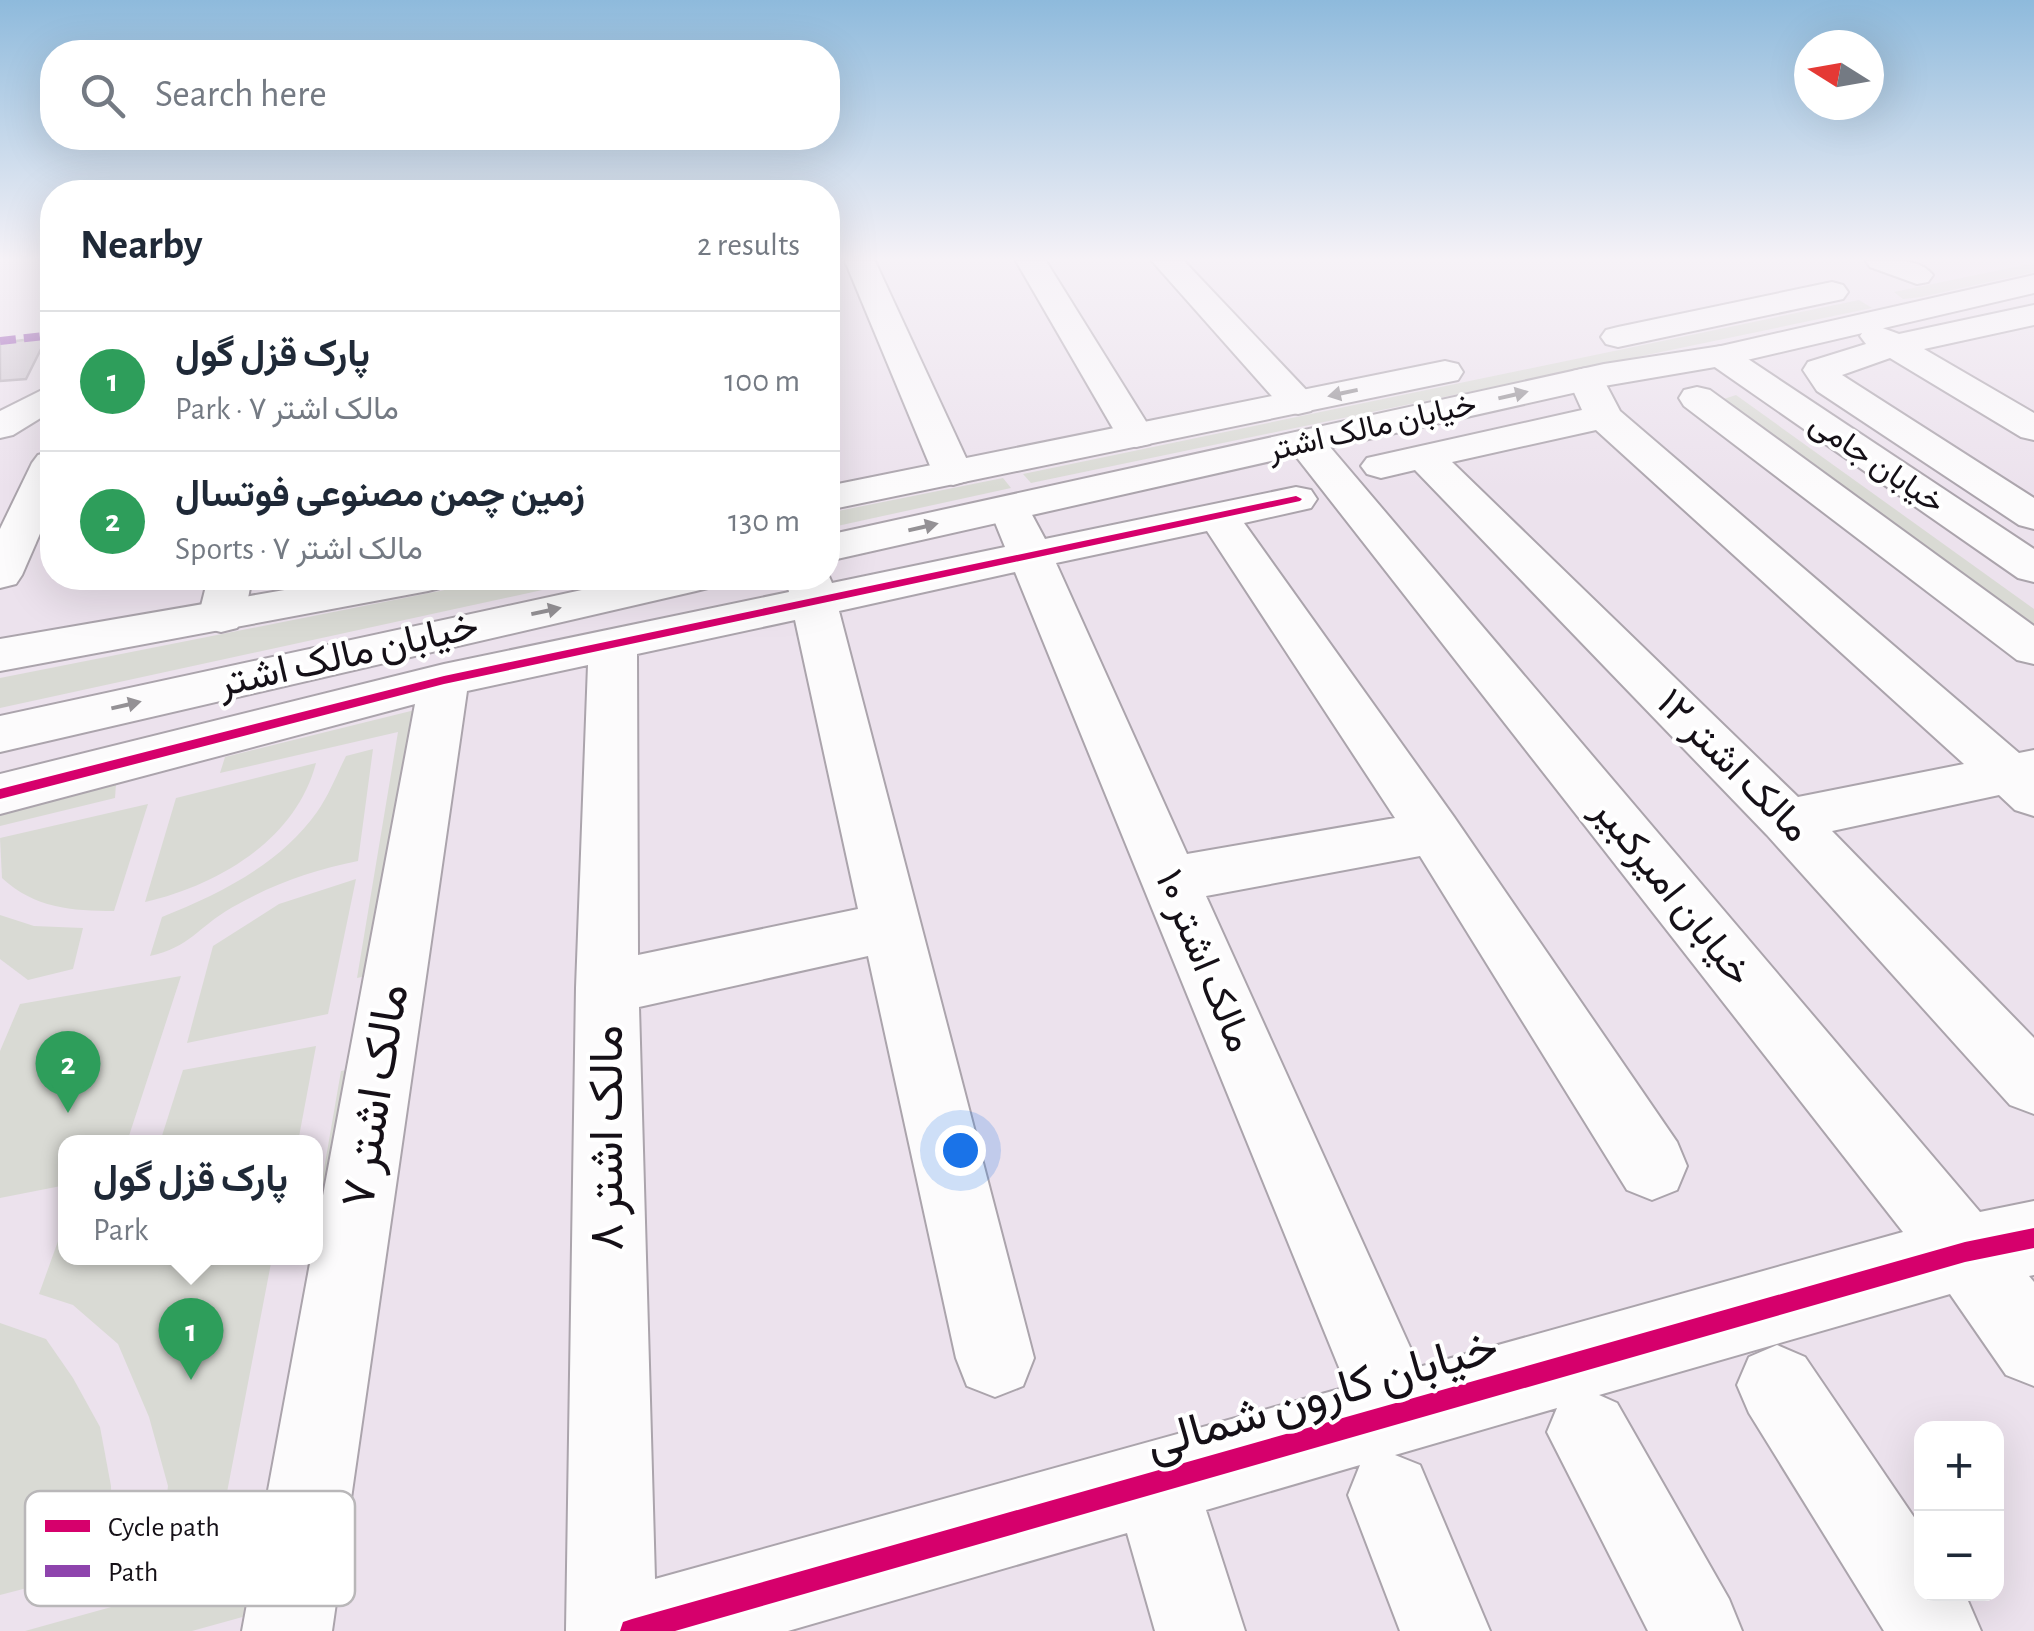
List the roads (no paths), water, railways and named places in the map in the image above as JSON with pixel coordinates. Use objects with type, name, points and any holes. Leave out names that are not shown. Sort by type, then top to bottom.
[{"type":"street","points":[[894,337],[953,472]]},
{"type":"street","points":[[1077,337],[1136,436]]},
{"type":"street","name":"خیابان امیرکبیر","points":[[1230,337],[2000,1245],[2034,1347]]},
{"type":"street","name":"خیابان مالک اشتر","points":[[1592,379],[1742,337]]},
{"type":"street","name":"خیابان مالک اشتر","points":[[1019,507],[1136,436],[1302,422],[1592,379],[1721,356],[1771,337]]},
{"type":"street","points":[[1884,337],[1821,370],[1830,383],[2034,516]]},
{"type":"street","points":[[1908,337],[2034,430]]},
{"type":"street","name":"خیابان جامی","points":[[1721,356],[2034,570]]},
{"type":"street","name":"خیابان مالک اشتر","points":[[840,496],[953,472],[1019,507],[1472,367]]},
{"type":"street","points":[[1592,379],[2025,780]]},
{"type":"street","name":"مالک اشتر ۱۲","points":[[1592,379],[1402,461],[1788,820],[2034,1084]]},
{"type":"street","points":[[1698,398],[2034,649]]},
{"type":"street","points":[[0,427],[40,403]]},
{"type":"street","points":[[0,575],[40,489]]},
{"type":"street","points":[[840,569],[1019,507],[1217,514],[1296,499]]},
{"type":"street","name":"مالک اشتر ۱۰","points":[[1019,507],[1170,880],[1394,1454],[1445,1631]]},
{"type":"street","points":[[1217,514],[1434,832],[1652,1166]]},
{"type":"street","name":"خیابان مالک اشتر","points":[[0,655],[225,598],[306,590]]},
{"type":"street","name":"خیابان مالک اشتر","points":[[0,734],[642,590]]},
{"type":"street","points":[[0,794],[444,680],[613,645],[778,590]]},
{"type":"street","points":[[820,590],[890,927],[995,1358]]},
{"type":"street","name":"مالک اشتر ۸","points":[[610,1631],[607,988],[613,645]]},
{"type":"street","name":"مالک اشتر ۷","points":[[310,1491],[444,680]]},
{"type":"street","points":[[1788,820],[2025,780]]},
{"type":"street","points":[[1170,880],[1434,832]]},
{"type":"street","points":[[607,988],[890,927]]},
{"type":"street","name":"خیابان کارون شمالی","points":[[632,1631],[1155,1482],[1394,1454],[2000,1245]]},
{"type":"street","points":[[1777,1386],[1936,1631]]},
{"type":"street","points":[[1588,1432],[1698,1631]]},
{"type":"street","points":[[1155,1482],[1200,1631]]},
{"type":"street","name":"مالک اشتر ۷","points":[[287,1631],[291,1606]]},
{"type":"place","name":"زمین چمن مصنوعی فوتسال","points":[[68,1113]]},
{"type":"place","name":"پارک قزل گول","points":[[191,1380]]}]
